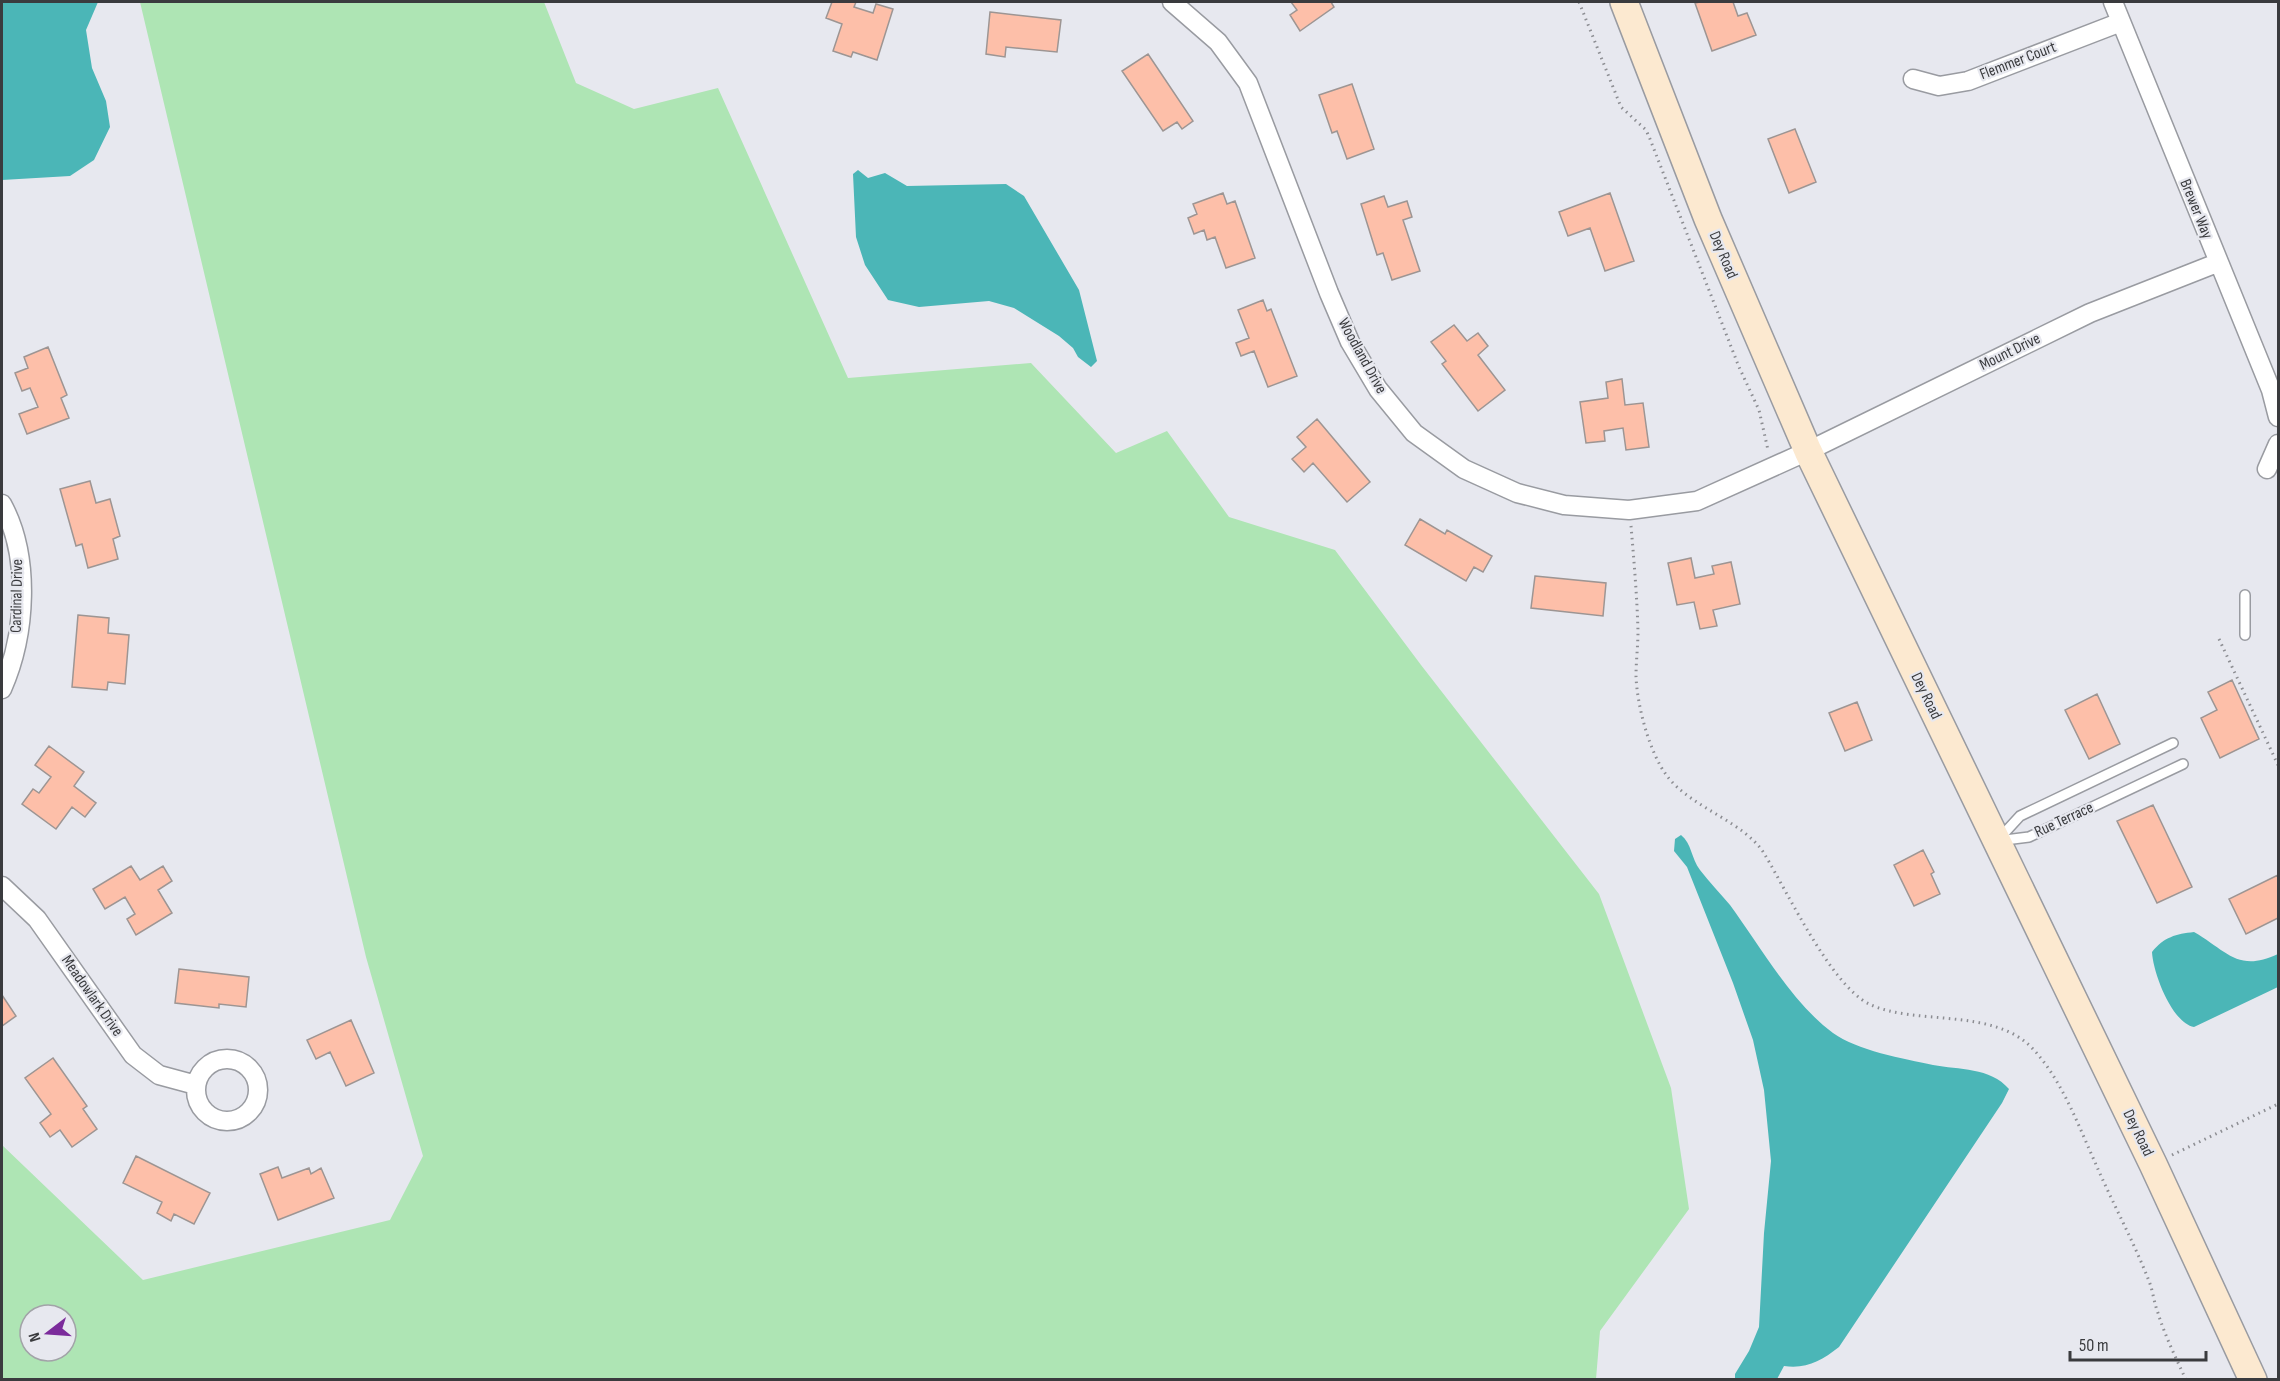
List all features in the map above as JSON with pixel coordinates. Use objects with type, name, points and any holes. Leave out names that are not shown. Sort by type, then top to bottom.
[{"type":"main road","name":"Dey Road","points":[[1624,2],[1708,219],[1808,451],[2153,1164],[2253,1380]]},
{"type":"street","name":"Woodland Drive","points":[[1172,2],[1218,42],[1248,83],[1329,293],[1350,342],[1378,389],[1414,433],[1464,469],[1517,494],[1564,505],[1629,510],[1697,501],[1808,451]]},
{"type":"street","name":"Brewer Way","points":[[2112,2],[2271,390],[2278,417]]},
{"type":"street","name":"Flemmer Court","points":[[1913,79],[1939,86],[1968,81],[2121,22]]},
{"type":"street","name":"Mount Drive","points":[[1808,451],[2090,313],[2217,262]]},
{"type":"street","points":[[2267,469],[2278,444]]},
{"type":"street","name":"Cardinal Drive","points":[[2,504],[10,519],[19,552],[21,593],[18,633],[2,689]]},
{"type":"street","name":"Meadowlark Drive","points":[[2,886],[37,919],[133,1055],[159,1075],[196,1085]]},
{"type":"lane","points":[[2245,595],[2245,635]]},
{"type":"lane","name":"Rue Terrace","points":[[1996,841],[2020,816],[2173,743]]},
{"type":"lane","name":"Rue Terrace","points":[[1996,841],[2029,837],[2183,764]]},
{"type":"path","points":[[1579,2],[1621,107],[1646,130],[1650,139],[1739,367],[1759,410],[1772,467]]},
{"type":"path","points":[[1629,510],[1637,620],[1636,678],[1641,709],[1654,752],[1667,776],[1690,797],[1762,849],[1814,941],[1832,968],[1854,992],[1870,1004],[1905,1013],[1978,1023],[2009,1032],[2031,1046],[2050,1070],[2078,1125],[2150,1282],[2158,1313],[2186,1380]]},
{"type":"path","points":[[2219,639],[2278,765]]},
{"type":"path","points":[[2153,1164],[2278,1104]]},
{"type":"green space","points":[[140,2],[544,2],[576,83],[634,109],[718,88],[848,378],[1031,363],[1116,453],[1167,431],[1229,517],[1335,550],[1599,894],[1671,1088],[1689,1209],[1600,1331],[1596,1379],[2,1379],[2,1145],[143,1280],[390,1220],[423,1156],[366,957]]},
{"type":"water","points":[[2,2],[98,2],[86,30],[92,68],[106,101],[110,127],[94,160],[70,176],[2,180]]},
{"type":"water","points":[[858,170],[868,178],[885,173],[907,186],[1006,184],[1024,196],[1079,290],[1097,361],[1091,367],[1078,357],[1073,348],[1059,336],[1014,308],[989,301],[919,307],[888,300],[865,265],[856,237],[853,174]]},
{"type":"water","points":[[1681,835],[1700,870],[1730,905],[1790,990],[1818,1021],[1833,1033],[1854,1044],[1881,1053],[1983,1073],[1993,1077],[2009,1089],[2002,1103],[1839,1347],[1813,1363],[1792,1367],[1784,1366],[1777,1379],[1735,1379],[1735,1374],[1749,1351],[1759,1327],[1771,1161],[1764,1090],[1753,1040],[1733,983],[1687,867],[1674,851],[1675,839]]},
{"type":"water","points":[[2194,932],[2233,957],[2243,960],[2253,961],[2278,954],[2278,987],[2194,1027],[2186,1023],[2178,1017],[2165,996],[2156,972],[2152,952],[2171,937]]},
{"type":"building","points":[[832,2],[856,2],[854,7],[873,13],[876,4],[893,9],[877,60],[853,52],[851,57],[833,51],[842,24],[826,18]]},
{"type":"building","points":[[1291,2],[1331,2],[1334,7],[1300,31],[1290,15],[1297,10]]},
{"type":"building","points":[[1733,2],[1738,16],[1747,13],[1756,35],[1712,51],[1695,3]]},
{"type":"building","points":[[990,12],[1061,20],[1057,52],[1006,47],[1005,57],[986,54]]},
{"type":"building","points":[[1148,54],[1193,121],[1182,129],[1177,122],[1163,131],[1122,71]]},
{"type":"building","points":[[1352,84],[1374,149],[1347,159],[1337,131],[1332,133],[1319,95]]},
{"type":"building","points":[[1795,129],[1816,182],[1789,193],[1768,139]]},
{"type":"building","points":[[1223,193],[1227,204],[1235,201],[1255,258],[1226,268],[1215,237],[1207,240],[1204,230],[1194,234],[1188,218],[1197,214],[1193,204]]},
{"type":"building","points":[[1610,193],[1634,261],[1605,271],[1590,228],[1568,236],[1559,212]]},
{"type":"building","points":[[1384,196],[1388,207],[1407,201],[1412,217],[1403,220],[1420,271],[1392,280],[1383,253],[1377,255],[1361,204]]},
{"type":"building","points":[[1263,300],[1267,311],[1271,309],[1297,376],[1268,387],[1254,351],[1241,356],[1236,343],[1249,338],[1238,310]]},
{"type":"building","points":[[1454,325],[1467,341],[1478,333],[1488,346],[1478,355],[1505,390],[1478,411],[1442,364],[1446,361],[1431,342]]},
{"type":"building","points":[[48,347],[67,395],[61,398],[69,418],[27,434],[19,414],[38,407],[30,388],[22,391],[15,373],[28,368],[24,357]]},
{"type":"building","points":[[1622,379],[1625,405],[1643,403],[1649,447],[1626,450],[1623,428],[1604,431],[1605,441],[1586,443],[1580,402],[1608,398],[1606,382]]},
{"type":"building","points":[[1317,419],[1370,482],[1347,502],[1313,463],[1304,472],[1292,459],[1306,447],[1297,437]]},
{"type":"building","points":[[90,481],[96,503],[110,499],[120,536],[113,539],[118,559],[88,568],[82,544],[76,546],[60,489]]},
{"type":"building","points":[[1420,519],[1445,534],[1447,530],[1492,556],[1483,572],[1474,567],[1466,581],[1405,545]]},
{"type":"building","points":[[1691,558],[1695,578],[1714,574],[1712,566],[1731,562],[1740,604],[1713,610],[1717,626],[1700,629],[1694,602],[1677,605],[1668,563]]},
{"type":"building","points":[[1535,576],[1606,583],[1603,616],[1531,608]]},
{"type":"building","points":[[78,615],[109,618],[108,633],[129,635],[125,684],[108,682],[107,690],[72,687]]},
{"type":"building","points":[[2232,680],[2259,739],[2220,758],[2201,718],[2217,710],[2208,692]]},
{"type":"building","points":[[2097,694],[2120,744],[2089,759],[2065,710]]},
{"type":"building","points":[[1857,702],[1872,740],[1845,751],[1829,713]]},
{"type":"building","points":[[49,746],[84,772],[74,786],[96,803],[85,817],[72,807],[56,829],[22,804],[33,789],[39,793],[51,777],[35,765]]},
{"type":"building","points":[[2153,805],[2192,887],[2157,903],[2117,821]]},
{"type":"building","points":[[1923,850],[1934,872],[1931,874],[1940,894],[1914,906],[1894,865]]},
{"type":"building","points":[[131,866],[140,880],[163,866],[172,881],[158,890],[172,913],[136,935],[127,919],[135,914],[125,897],[105,909],[93,889]]},
{"type":"building","points":[[2278,875],[2278,918],[2246,934],[2229,899]]},
{"type":"building","points":[[179,969],[249,977],[246,1007],[219,1004],[219,1008],[175,1003]]},
{"type":"building","points":[[2,995],[16,1016],[2,1026]]},
{"type":"building","points":[[351,1020],[374,1073],[346,1086],[330,1052],[316,1059],[307,1040]]},
{"type":"building","points":[[53,1058],[87,1106],[83,1109],[97,1129],[72,1147],[60,1130],[50,1137],[40,1123],[51,1114],[25,1078]]},
{"type":"building","points":[[136,1156],[210,1193],[194,1224],[174,1214],[171,1221],[157,1213],[162,1202],[123,1183]]},
{"type":"building","points":[[278,1167],[282,1178],[309,1168],[311,1174],[321,1168],[334,1198],[278,1220],[260,1174]]}]
